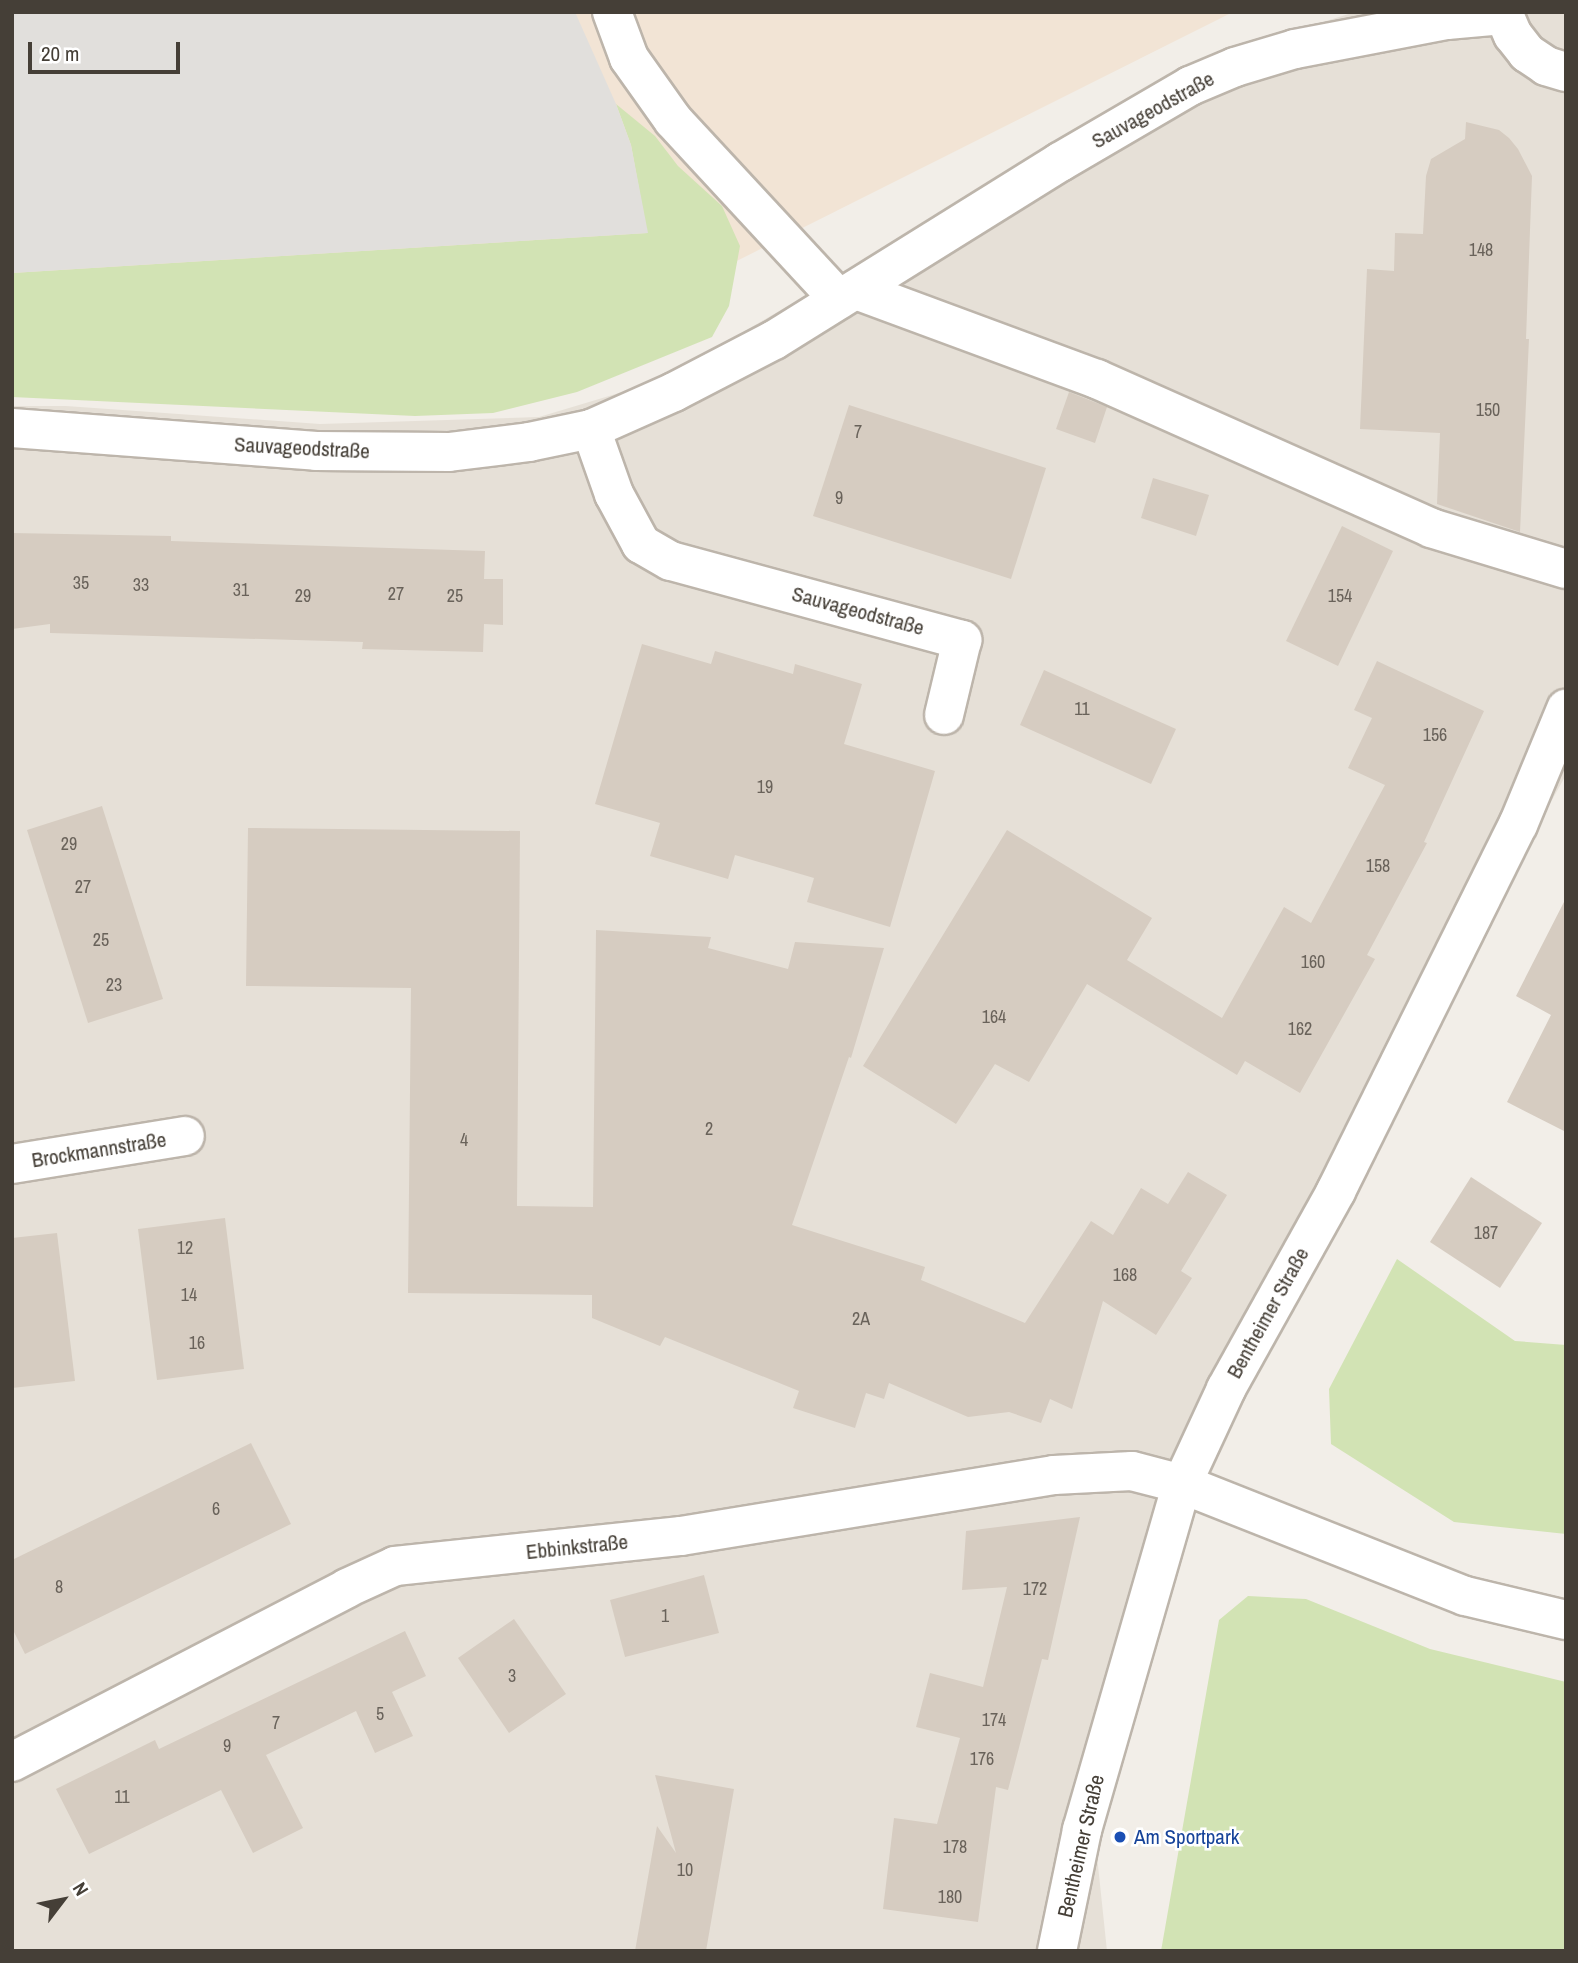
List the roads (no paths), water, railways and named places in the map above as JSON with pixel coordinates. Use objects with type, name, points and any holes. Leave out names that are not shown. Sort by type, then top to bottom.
[{"type":"street","points":[[612,12],[629,58],[673,120],[847,294],[1097,379],[1431,528],[1566,569]]},
{"type":"street","points":[[1503,13],[1513,35],[1527,53],[1546,66],[1566,72]]},
{"type":"street","name":"Sauvageodstraße","points":[[12,428],[316,451],[449,452],[529,442],[591,429],[674,392],[774,340],[1060,162],[1190,86],[1235,67],[1295,48],[1407,26],[1503,13]]},
{"type":"street","name":"Sauvageodstraße","points":[[591,429],[614,494],[641,544],[671,561],[962,640],[944,715]]},
{"type":"street","name":"Bentheimer Straße","points":[[1057,1951],[1082,1830],[1182,1484],[1226,1390],[1336,1191],[1518,825],[1566,709]]},
{"type":"street","name":"Brockmannstraße","points":[[12,1164],[185,1136]]},
{"type":"street","name":"Ebbinkstraße","points":[[12,1762],[347,1588],[395,1566],[681,1536],[1054,1475],[1132,1471],[1182,1484]]},
{"type":"street","points":[[1182,1484],[1465,1596],[1566,1620]]},
{"type":"place","name":"Am Sportpark","points":[[1120,1837]]}]
